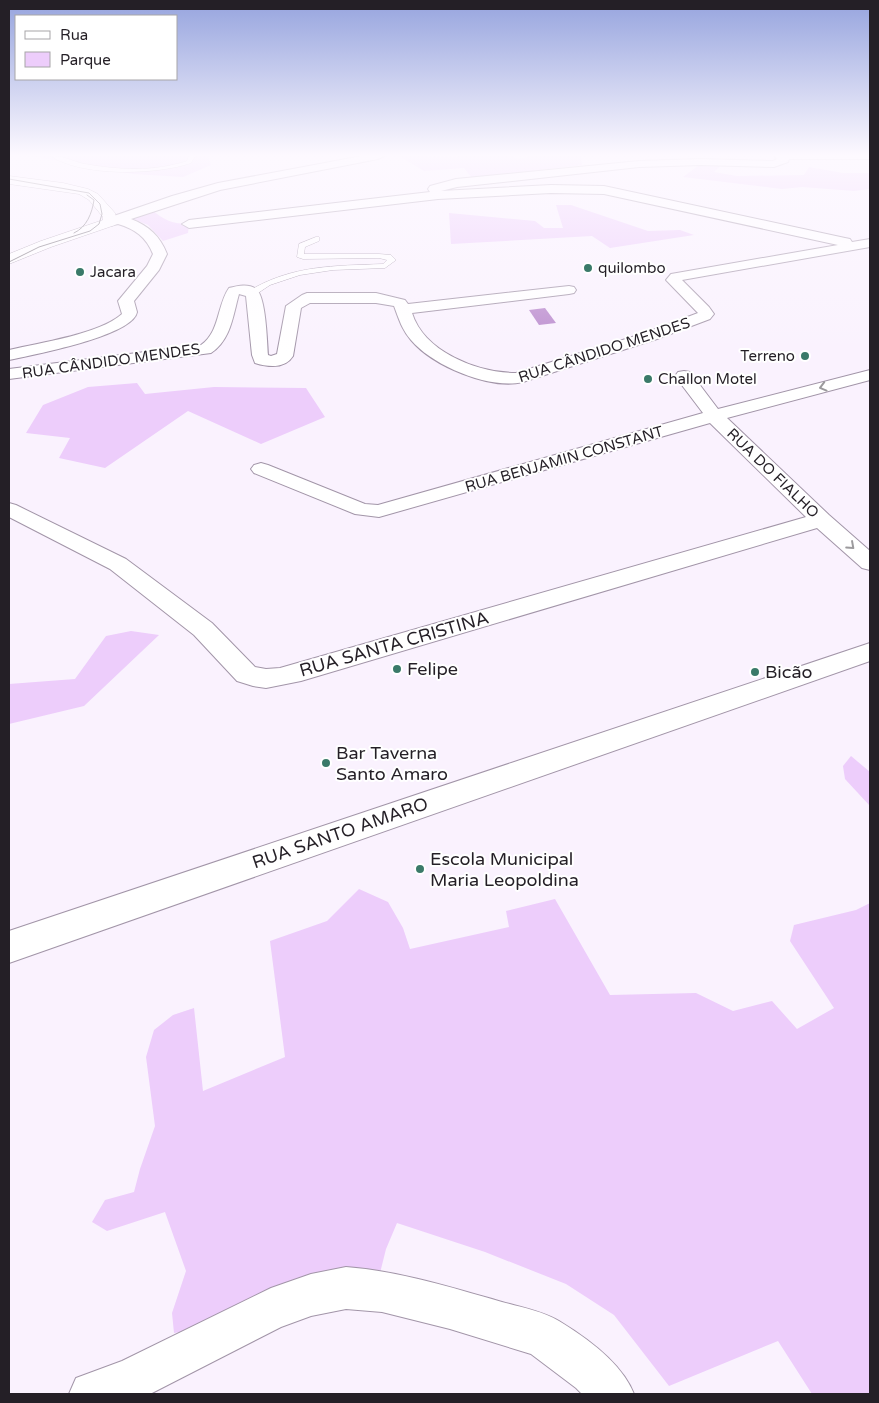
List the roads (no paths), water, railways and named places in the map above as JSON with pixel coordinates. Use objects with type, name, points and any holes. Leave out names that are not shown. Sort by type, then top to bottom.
[{"type":"street","points":[[72,236],[84,221]]},
{"type":"street","points":[[9,260],[36,246],[113,221]]},
{"type":"street","points":[[9,356],[89,335],[118,325],[129,316],[130,311],[126,301],[154,266],[160,254],[148,233],[126,221]]},
{"type":"street","points":[[189,224],[211,221]]},
{"type":"street","points":[[756,221],[865,244]]},
{"type":"street","name":"RUA CÂNDIDO MENDES","points":[[404,309],[410,328],[438,354],[486,376],[508,379],[517,378],[651,336],[704,316],[706,314],[704,310],[673,280],[676,277],[865,244]]},
{"type":"street","name":"RUA CÂNDIDO MENDES","points":[[9,374],[205,349],[215,342],[234,291],[242,290],[252,293]]},
{"type":"street","points":[[252,293],[254,296],[261,359],[270,362],[281,360],[285,356],[294,306],[308,298],[376,298],[400,303],[404,309],[569,290]]},
{"type":"street","name":"RUA BENJAMIN CONSTANT","points":[[261,468],[362,510],[379,511],[870,374]]},
{"type":"street","name":"RUA DO FIALHO","points":[[684,376],[714,416],[821,520],[870,563]]},
{"type":"street","name":"RUA SANTA CRISTINA","points":[[9,509],[118,564],[204,629],[246,674],[262,680],[301,672],[821,520]]},
{"type":"street","name":"RUA SANTO AMARO","points":[[9,947],[870,652]]},
{"type":"street","points":[[92,1394],[131,1380],[271,1309],[311,1295],[346,1288],[382,1291],[450,1308],[543,1336],[592,1372],[611,1394]]},
{"type":"lane","points":[[252,293],[283,277],[302,271],[386,266],[392,260],[388,257],[379,256],[300,255],[302,246],[316,239]]},
{"type":"tram line","points":[[74,233],[87,221]]},
{"type":"tram line","points":[[9,262],[39,247],[90,231],[100,221]]},
{"type":"place","name":"quilombo","points":[[588,268]]},
{"type":"place","name":"Jacara","points":[[80,272]]},
{"type":"place","name":"Terreno","points":[[805,356]]},
{"type":"place","name":"Challon Motel","points":[[648,379]]},
{"type":"place","name":"Felipe","points":[[397,669]]},
{"type":"place","name":"Bicão","points":[[755,672]]},
{"type":"place","name":"Bar Taverna Santo Amaro","points":[[326,763]]},
{"type":"place","name":"Escola Municipal Maria Leopoldina","points":[[420,869]]}]
